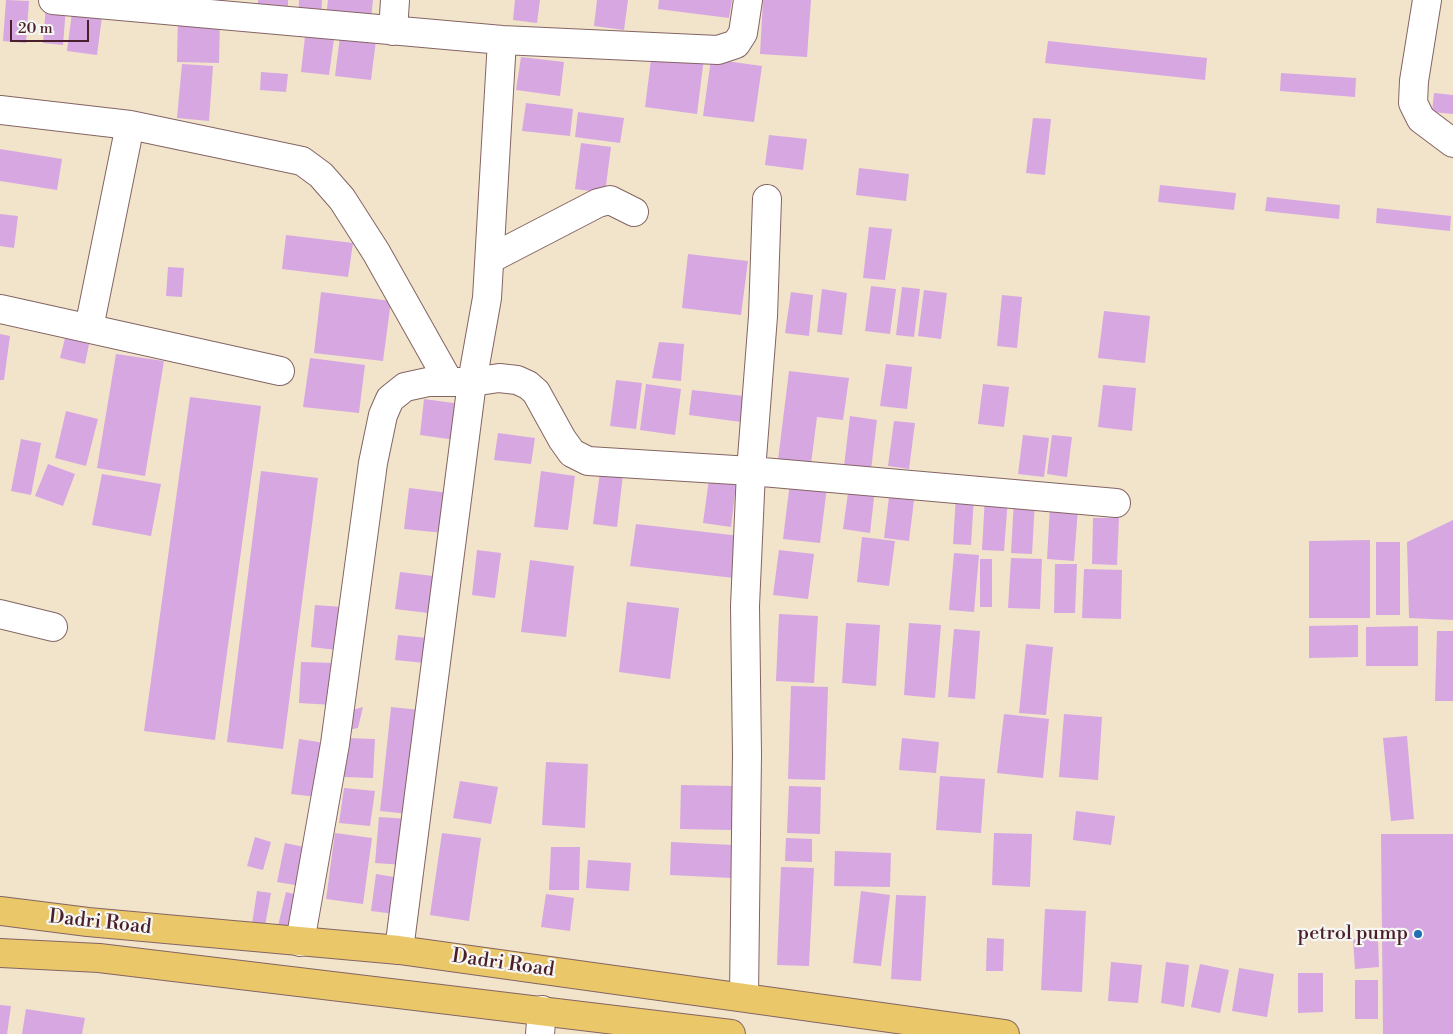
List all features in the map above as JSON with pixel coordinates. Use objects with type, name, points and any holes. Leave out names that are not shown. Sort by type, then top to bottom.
[{"type":"main road","name":"Dadri Road","points":[[0,911],[88,922],[398,950],[744,996],[1004,1034]]},
{"type":"main road","name":"Dadri Road","points":[[0,953],[99,958],[541,1022],[731,1034]]},
{"type":"street","points":[[53,0],[393,32],[502,40],[718,50],[736,44],[743,33],[748,0]]},
{"type":"street","points":[[393,32],[395,0]]},
{"type":"street","points":[[1426,0],[1414,81],[1414,103],[1421,119],[1453,143]]},
{"type":"street","points":[[398,950],[460,381],[487,298],[502,40]]},
{"type":"street","points":[[0,110],[130,125],[302,160],[321,175],[342,199],[460,381]]},
{"type":"street","points":[[89,328],[130,125]]},
{"type":"street","points":[[744,996],[747,754],[745,606],[751,471],[763,316],[767,199]]},
{"type":"street","points":[[490,259],[598,203],[610,200],[634,212]]},
{"type":"street","points":[[0,309],[280,371]]},
{"type":"street","points":[[300,942],[335,744],[356,583],[383,416],[390,399],[404,387],[428,382],[499,378],[517,380],[528,385],[536,392],[550,413],[562,440],[572,453],[588,461],[751,471],[1116,503]]},
{"type":"street","points":[[0,614],[53,627]]},
{"type":"building","points":[[6,0],[29,1],[26,43],[3,41]]},
{"type":"building","points":[[258,0],[288,0],[288,12],[258,11]]},
{"type":"building","points":[[299,0],[322,0],[321,20],[298,20]]},
{"type":"building","points":[[328,0],[373,0],[371,19],[326,17]]},
{"type":"building","points":[[515,0],[540,0],[537,23],[513,20]]},
{"type":"building","points":[[597,0],[628,0],[624,30],[594,26]]},
{"type":"building","points":[[659,0],[732,0],[729,18],[658,9]]},
{"type":"building","points":[[763,0],[811,0],[807,57],[760,54]]},
{"type":"building","points":[[46,5],[66,7],[63,45],[43,43]]},
{"type":"building","points":[[73,5],[103,9],[97,55],[67,51]]},
{"type":"building","points":[[178,17],[220,18],[219,63],[177,62]]},
{"type":"building","points":[[306,28],[335,32],[329,75],[301,72]]},
{"type":"building","points":[[340,36],[376,40],[371,80],[335,76]]},
{"type":"building","points":[[1048,41],[1207,58],[1205,80],[1045,63]]},
{"type":"building","points":[[652,52],[704,58],[697,114],[645,107]]},
{"type":"building","points":[[521,57],[564,62],[560,96],[516,90]]},
{"type":"building","points":[[711,59],[762,66],[754,122],[703,116]]},
{"type":"building","points":[[182,64],[213,66],[209,121],[177,118]]},
{"type":"building","points":[[261,72],[288,74],[286,92],[260,90]]},
{"type":"building","points":[[1281,73],[1356,78],[1355,97],[1280,91]]},
{"type":"building","points":[[1434,93],[1453,95],[1453,114],[1432,112]]},
{"type":"building","points":[[526,103],[573,109],[570,136],[522,131]]},
{"type":"building","points":[[578,112],[624,118],[620,143],[575,137]]},
{"type":"building","points":[[1033,118],[1051,119],[1045,175],[1026,173]]},
{"type":"building","points":[[769,135],[807,139],[803,170],[765,165]]},
{"type":"building","points":[[581,143],[611,147],[605,193],[575,189]]},
{"type":"building","points":[[0,149],[62,159],[57,190],[0,181]]},
{"type":"building","points":[[859,168],[909,174],[906,201],[856,195]]},
{"type":"building","points":[[1160,185],[1236,193],[1234,210],[1158,202]]},
{"type":"building","points":[[1267,197],[1340,205],[1339,219],[1265,211]]},
{"type":"building","points":[[1377,208],[1451,216],[1450,231],[1376,223]]},
{"type":"building","points":[[0,214],[18,216],[14,248],[0,246]]},
{"type":"building","points":[[869,227],[892,229],[885,280],[863,278]]},
{"type":"building","points":[[286,235],[353,243],[348,277],[282,269]]},
{"type":"building","points":[[688,254],[748,261],[741,315],[682,308]]},
{"type":"building","points":[[168,267],[184,268],[182,297],[166,296]]},
{"type":"building","points":[[871,286],[896,289],[890,334],[865,331]]},
{"type":"building","points":[[902,287],[920,289],[914,337],[896,335]]},
{"type":"building","points":[[822,289],[847,293],[842,335],[817,332]]},
{"type":"building","points":[[924,290],[947,293],[941,339],[918,336]]},
{"type":"building","points":[[321,292],[391,301],[383,361],[314,353]]},
{"type":"building","points":[[791,292],[813,295],[809,336],[785,333]]},
{"type":"building","points":[[1002,295],[1022,297],[1017,348],[997,346]]},
{"type":"building","points":[[1104,311],[1150,316],[1145,363],[1098,358]]},
{"type":"building","points":[[0,334],[10,336],[4,380],[0,380]]},
{"type":"building","points":[[65,338],[89,344],[85,364],[60,358]]},
{"type":"building","points":[[659,342],[684,344],[681,381],[652,378]]},
{"type":"building","points":[[116,354],[164,361],[145,476],[97,468]]},
{"type":"building","points":[[310,358],[365,365],[359,413],[303,407]]},
{"type":"building","points":[[886,364],[912,367],[907,409],[880,406]]},
{"type":"building","points":[[789,371],[849,378],[843,420],[817,417],[811,464],[778,460]]},
{"type":"building","points":[[616,380],[642,383],[636,429],[610,426]]},
{"type":"building","points":[[646,384],[681,389],[675,435],[640,430]]},
{"type":"building","points":[[983,384],[1009,387],[1004,427],[978,424]]},
{"type":"building","points":[[1103,385],[1136,388],[1132,431],[1098,427]]},
{"type":"building","points":[[692,390],[744,396],[741,422],[689,415]]},
{"type":"building","points":[[190,397],[261,406],[215,740],[144,731]]},
{"type":"building","points":[[424,399],[461,404],[456,440],[420,435]]},
{"type":"building","points":[[66,411],[98,419],[86,466],[55,458]]},
{"type":"building","points":[[850,416],[877,420],[871,470],[844,466]]},
{"type":"building","points":[[894,421],[915,423],[909,469],[888,466]]},
{"type":"building","points":[[498,433],[535,438],[531,464],[494,460]]},
{"type":"building","points":[[1023,435],[1049,438],[1044,477],[1018,474]]},
{"type":"building","points":[[1052,435],[1072,437],[1067,477],[1047,474]]},
{"type":"building","points":[[21,439],[41,443],[31,495],[11,491]]},
{"type":"building","points":[[48,464],[75,474],[63,506],[35,496]]},
{"type":"building","points":[[261,471],[318,478],[283,749],[227,742]]},
{"type":"building","points":[[541,471],[575,476],[568,530],[534,527]]},
{"type":"building","points":[[600,472],[623,474],[617,527],[593,524]]},
{"type":"building","points":[[102,474],[161,484],[151,536],[92,525]]},
{"type":"building","points":[[709,479],[736,484],[731,527],[703,523]]},
{"type":"building","points":[[790,482],[827,487],[820,543],[783,539]]},
{"type":"building","points":[[849,486],[875,489],[870,533],[843,529]]},
{"type":"building","points":[[409,488],[449,493],[444,533],[404,529]]},
{"type":"building","points":[[890,489],[915,492],[909,541],[884,538]]},
{"type":"building","points":[[956,495],[974,497],[971,545],[953,544]]},
{"type":"building","points":[[985,496],[1008,498],[1004,551],[982,550]]},
{"type":"building","points":[[1014,500],[1035,501],[1032,554],[1011,553]]},
{"type":"building","points":[[1050,506],[1078,508],[1074,561],[1047,559]]},
{"type":"building","points":[[1093,518],[1119,518],[1117,565],[1092,564]]},
{"type":"building","points":[[1453,520],[1453,620],[1409,618],[1407,542]]},
{"type":"building","points":[[636,524],[740,536],[734,578],[630,566]]},
{"type":"building","points":[[862,537],[895,541],[889,586],[857,582]]},
{"type":"building","points":[[1370,540],[1370,618],[1309,618],[1309,541]]},
{"type":"building","points":[[1376,542],[1400,542],[1400,615],[1376,615]]},
{"type":"building","points":[[477,550],[501,553],[495,598],[472,595]]},
{"type":"building","points":[[779,550],[814,554],[808,599],[773,595]]},
{"type":"building","points":[[954,553],[979,555],[974,612],[949,610]]},
{"type":"building","points":[[1011,558],[1042,559],[1040,609],[1008,608]]},
{"type":"building","points":[[980,559],[992,559],[992,607],[980,607]]},
{"type":"building","points":[[530,560],[574,566],[566,637],[521,632]]},
{"type":"building","points":[[1055,564],[1077,564],[1075,613],[1054,613]]},
{"type":"building","points":[[1084,569],[1122,570],[1121,619],[1082,618]]},
{"type":"building","points":[[400,572],[433,576],[428,613],[395,609]]},
{"type":"building","points":[[627,602],[679,608],[670,679],[619,672]]},
{"type":"building","points":[[315,605],[342,607],[337,650],[311,647]]},
{"type":"building","points":[[779,614],[818,616],[814,683],[776,681]]},
{"type":"building","points":[[846,623],[880,625],[876,686],[842,683]]},
{"type":"building","points":[[909,623],[941,625],[935,698],[904,695]]},
{"type":"building","points":[[1358,625],[1358,657],[1309,658],[1309,626]]},
{"type":"building","points":[[1418,626],[1418,666],[1366,666],[1366,627]]},
{"type":"building","points":[[954,629],[980,631],[975,699],[948,697]]},
{"type":"building","points":[[1437,631],[1453,631],[1453,701],[1435,701]]},
{"type":"building","points":[[398,635],[428,638],[425,663],[395,660]]},
{"type":"building","points":[[1026,644],[1053,647],[1046,715],[1019,713]]},
{"type":"building","points":[[301,662],[336,663],[333,705],[299,703]]},
{"type":"building","points":[[791,686],[828,687],[825,780],[788,779]]},
{"type":"building","points":[[363,707],[358,728],[347,730],[349,711]]},
{"type":"building","points":[[391,707],[420,710],[409,814],[380,811]]},
{"type":"building","points":[[1004,714],[1049,719],[1043,778],[997,773]]},
{"type":"building","points":[[1064,714],[1102,717],[1098,780],[1059,777]]},
{"type":"building","points":[[1407,736],[1414,819],[1391,821],[1383,738]]},
{"type":"building","points":[[345,738],[375,739],[373,778],[344,777]]},
{"type":"building","points":[[902,738],[939,742],[936,773],[899,770]]},
{"type":"building","points":[[299,739],[325,743],[318,797],[291,794]]},
{"type":"building","points":[[546,762],[588,764],[585,828],[542,825]]},
{"type":"building","points":[[940,776],[985,779],[981,833],[936,830]]},
{"type":"building","points":[[460,781],[498,787],[491,824],[453,818]]},
{"type":"building","points":[[681,785],[733,786],[732,830],[680,829]]},
{"type":"building","points":[[789,786],[821,787],[820,834],[787,833]]},
{"type":"building","points":[[344,788],[375,791],[370,826],[339,823]]},
{"type":"building","points":[[1076,811],[1115,816],[1111,845],[1073,840]]},
{"type":"building","points":[[379,817],[408,819],[404,865],[375,863]]},
{"type":"building","points":[[335,833],[372,838],[363,904],[326,899]]},
{"type":"building","points":[[442,833],[481,838],[469,921],[430,915]]},
{"type":"building","points":[[994,833],[1032,834],[1030,887],[992,885]]},
{"type":"building","name":"petrol pump","points":[[1381,834],[1453,834],[1453,1034],[1383,1034]]},
{"type":"building","points":[[255,837],[271,842],[263,870],[247,866]]},
{"type":"building","points":[[786,838],[812,839],[812,862],[785,861]]},
{"type":"building","points":[[671,842],[733,845],[732,878],[670,875]]},
{"type":"building","points":[[285,843],[309,848],[301,886],[277,882]]},
{"type":"building","points":[[551,847],[580,847],[579,890],[549,890]]},
{"type":"building","points":[[835,851],[891,853],[890,887],[834,886]]},
{"type":"building","points":[[588,860],[631,863],[629,891],[586,888]]},
{"type":"building","points":[[781,867],[814,868],[809,966],[777,965]]},
{"type":"building","points":[[376,874],[400,878],[395,914],[371,911]]},
{"type":"building","points":[[257,891],[271,893],[265,926],[252,924]]},
{"type":"building","points":[[861,891],[890,895],[881,966],[853,963]]},
{"type":"building","points":[[286,892],[302,896],[294,930],[278,926]]},
{"type":"building","points":[[546,894],[574,898],[570,931],[541,927]]},
{"type":"building","points":[[896,895],[926,896],[921,981],[891,979]]},
{"type":"building","points":[[1045,909],[1086,911],[1082,992],[1041,990]]},
{"type":"building","points":[[987,938],[1004,939],[1003,971],[986,971]]},
{"type":"building","points":[[1378,938],[1379,967],[1355,969],[1353,939]]},
{"type":"building","points":[[1111,962],[1142,965],[1138,1003],[1108,1001]]},
{"type":"building","points":[[1166,962],[1189,965],[1184,1007],[1161,1003]]},
{"type":"building","points":[[1200,964],[1229,970],[1220,1013],[1191,1007]]},
{"type":"building","points":[[1239,968],[1274,974],[1267,1017],[1232,1011]]},
{"type":"building","points":[[1298,973],[1323,973],[1323,1012],[1298,1013]]},
{"type":"building","points":[[1355,980],[1378,980],[1378,1019],[1355,1019]]},
{"type":"building","points":[[0,1005],[11,1006],[7,1034],[0,1034]]},
{"type":"building","points":[[26,1009],[85,1018],[82,1034],[22,1034]]},
{"type":"place","name":"petrol pump","points":[[1418,934]]}]
